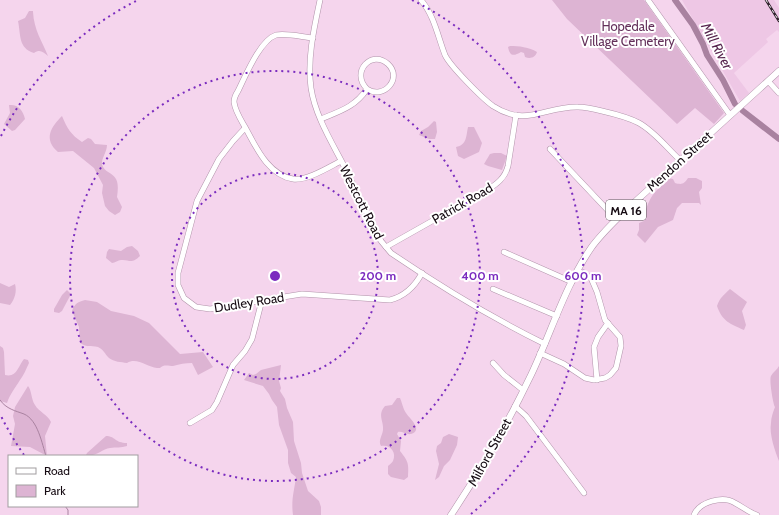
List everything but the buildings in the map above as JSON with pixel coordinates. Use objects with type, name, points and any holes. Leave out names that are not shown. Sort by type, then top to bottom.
[{"type":"main road","name":"Mendon Street","points":[[524,388],[572,282],[592,247],[616,219],[779,71]]},
{"type":"main road","name":"Milford Street","points":[[451,515],[472,482],[524,388]]},
{"type":"street","name":"Westcott Road","points":[[320,0],[313,38],[310,80],[315,103],[341,161],[386,247],[391,253],[489,316],[544,344]]},
{"type":"street","points":[[421,0],[431,17],[448,61],[489,103],[516,116],[530,116],[579,106],[611,113],[629,119],[648,129],[680,160]]},
{"type":"street","points":[[648,0],[730,115]]},
{"type":"street","points":[[313,38],[276,35],[268,39],[262,47],[234,100],[238,114],[264,160],[274,170],[288,178],[303,178],[341,161]]},
{"type":"street","points":[[378,59],[388,64],[393,72],[393,79],[390,85],[385,90],[379,92],[372,92],[367,89],[361,79],[361,72],[364,65],[370,61],[378,59]]},
{"type":"street","points":[[768,81],[779,93]]},
{"type":"street","points":[[321,119],[352,105],[358,101],[367,89]]},
{"type":"street","name":"Patrick Road","points":[[386,247],[487,190],[501,179],[507,171],[516,116]]},
{"type":"street","name":"Dudley Road","points":[[245,128],[219,159],[197,201],[177,281],[184,298],[200,308],[210,309],[302,294],[390,300],[399,298],[408,292],[422,273]]},
{"type":"street","points":[[550,149],[616,219]]},
{"type":"street","points":[[504,252],[572,282]]},
{"type":"street","points":[[540,353],[564,364],[585,378],[597,380],[605,378],[613,372],[617,365],[622,341],[603,315],[592,282],[588,276],[578,271]]},
{"type":"street","points":[[493,289],[557,316]]},
{"type":"street","points":[[190,423],[212,410],[218,402],[233,365],[245,351],[252,339],[262,300]]},
{"type":"street","points":[[597,380],[594,347],[598,337],[608,322]]},
{"type":"street","points":[[493,362],[504,375],[524,388]]},
{"type":"street","points":[[515,406],[526,416],[584,493]]},
{"type":"street","points":[[694,515],[700,506],[723,500],[735,503],[744,510],[757,515]]},
{"type":"shaded area","points":[[682,0],[774,0],[779,8],[779,32],[777,30],[766,39],[768,42],[734,73],[749,93],[740,101]]},
{"type":"green space","name":"Hopedale Village Cemetery","points":[[552,0],[644,0],[724,113],[714,124],[695,108],[677,124],[567,19]]},
{"type":"green space","points":[[29,11],[33,11],[37,30],[48,56],[45,53],[38,51],[34,53],[29,51],[25,48],[21,40],[18,21],[25,18]]},
{"type":"green space","points":[[508,47],[524,47],[537,52],[534,57],[530,58],[525,57],[524,53],[521,52],[513,55],[510,53]]},
{"type":"green space","points":[[9,105],[20,108],[25,119],[15,130],[12,131],[4,124],[10,113]]},
{"type":"green space","points":[[62,116],[70,131],[82,142],[88,138],[95,144],[107,145],[102,164],[106,171],[115,178],[117,182],[117,197],[122,207],[120,212],[115,215],[105,206],[102,193],[103,185],[94,168],[73,151],[58,152],[53,147],[50,133]]},
{"type":"green space","points":[[434,121],[436,122],[437,132],[435,139],[429,139],[419,135],[421,131]]},
{"type":"green space","points":[[468,127],[474,127],[482,143],[479,152],[464,159],[458,156],[456,147],[460,146],[464,142]]},
{"type":"green space","points":[[501,153],[507,156],[502,170],[484,164],[490,154]]},
{"type":"green space","points":[[669,178],[673,179],[675,183],[679,184],[683,184],[688,178],[696,178],[702,181],[702,188],[699,192],[701,205],[699,203],[682,203],[677,208],[673,220],[658,227],[645,243],[637,235],[639,223],[644,221],[646,208],[652,196],[659,187],[667,182]]},
{"type":"green space","points":[[132,246],[138,251],[140,256],[137,259],[130,261],[120,260],[112,263],[106,258],[109,249],[121,251]]},
{"type":"green space","points":[[0,283],[9,287],[15,284],[15,295],[10,305],[0,303]]},
{"type":"green space","points":[[730,289],[747,302],[742,311],[746,325],[744,330],[724,319],[717,306],[721,298]]},
{"type":"green space","points":[[67,290],[71,294],[62,311],[59,313],[54,312],[54,309],[62,295]]},
{"type":"green space","points":[[85,300],[97,302],[111,311],[134,316],[149,323],[180,354],[203,352],[213,367],[198,375],[192,363],[157,368],[134,361],[127,363],[118,362],[109,358],[103,350],[98,347],[80,343],[79,327],[72,311],[77,303]]},
{"type":"green space","points":[[0,346],[3,348],[4,352],[5,375],[12,375],[15,373],[24,359],[28,360],[29,363],[7,403],[0,401]]},
{"type":"green space","points":[[281,365],[279,381],[281,388],[280,391],[285,399],[293,422],[294,441],[301,463],[302,473],[308,491],[319,501],[321,515],[293,515],[292,510],[296,477],[291,473],[288,463],[288,450],[279,425],[277,407],[263,386],[244,380],[249,373],[253,375],[261,370]]},
{"type":"green space","points":[[779,366],[779,461],[771,432],[771,419],[775,407],[770,382],[771,376]]},
{"type":"green space","points":[[28,386],[35,405],[51,422],[45,436],[47,455],[30,447],[11,446],[15,424],[13,416],[15,407]]},
{"type":"green space","points":[[397,398],[400,398],[405,411],[416,427],[415,432],[411,434],[398,432],[397,434],[401,441],[400,451],[408,465],[408,477],[404,480],[391,477],[388,474],[388,466],[392,463],[394,455],[390,447],[381,446],[380,442],[383,430],[381,412],[385,406],[392,405]]},
{"type":"green space","points":[[449,434],[458,437],[457,445],[450,460],[444,466],[439,477],[435,480],[439,464],[436,451],[437,446],[441,443],[443,437]]},
{"type":"green space","points":[[106,436],[123,443],[127,443],[127,446],[110,448],[92,455],[86,455]]},
{"type":"waterway","name":"Mill River","points":[[675,0],[693,25],[707,55],[723,80],[735,104]]},
{"type":"waterway","name":"Mill River","points":[[743,111],[779,139]]},
{"type":"waterway","points":[[0,400],[8,408],[24,414],[33,421],[39,433],[46,455]]},
{"type":"waterway","points":[[66,507],[68,510],[68,515]]},
{"type":"railway","points":[[766,0],[779,21]]}]
